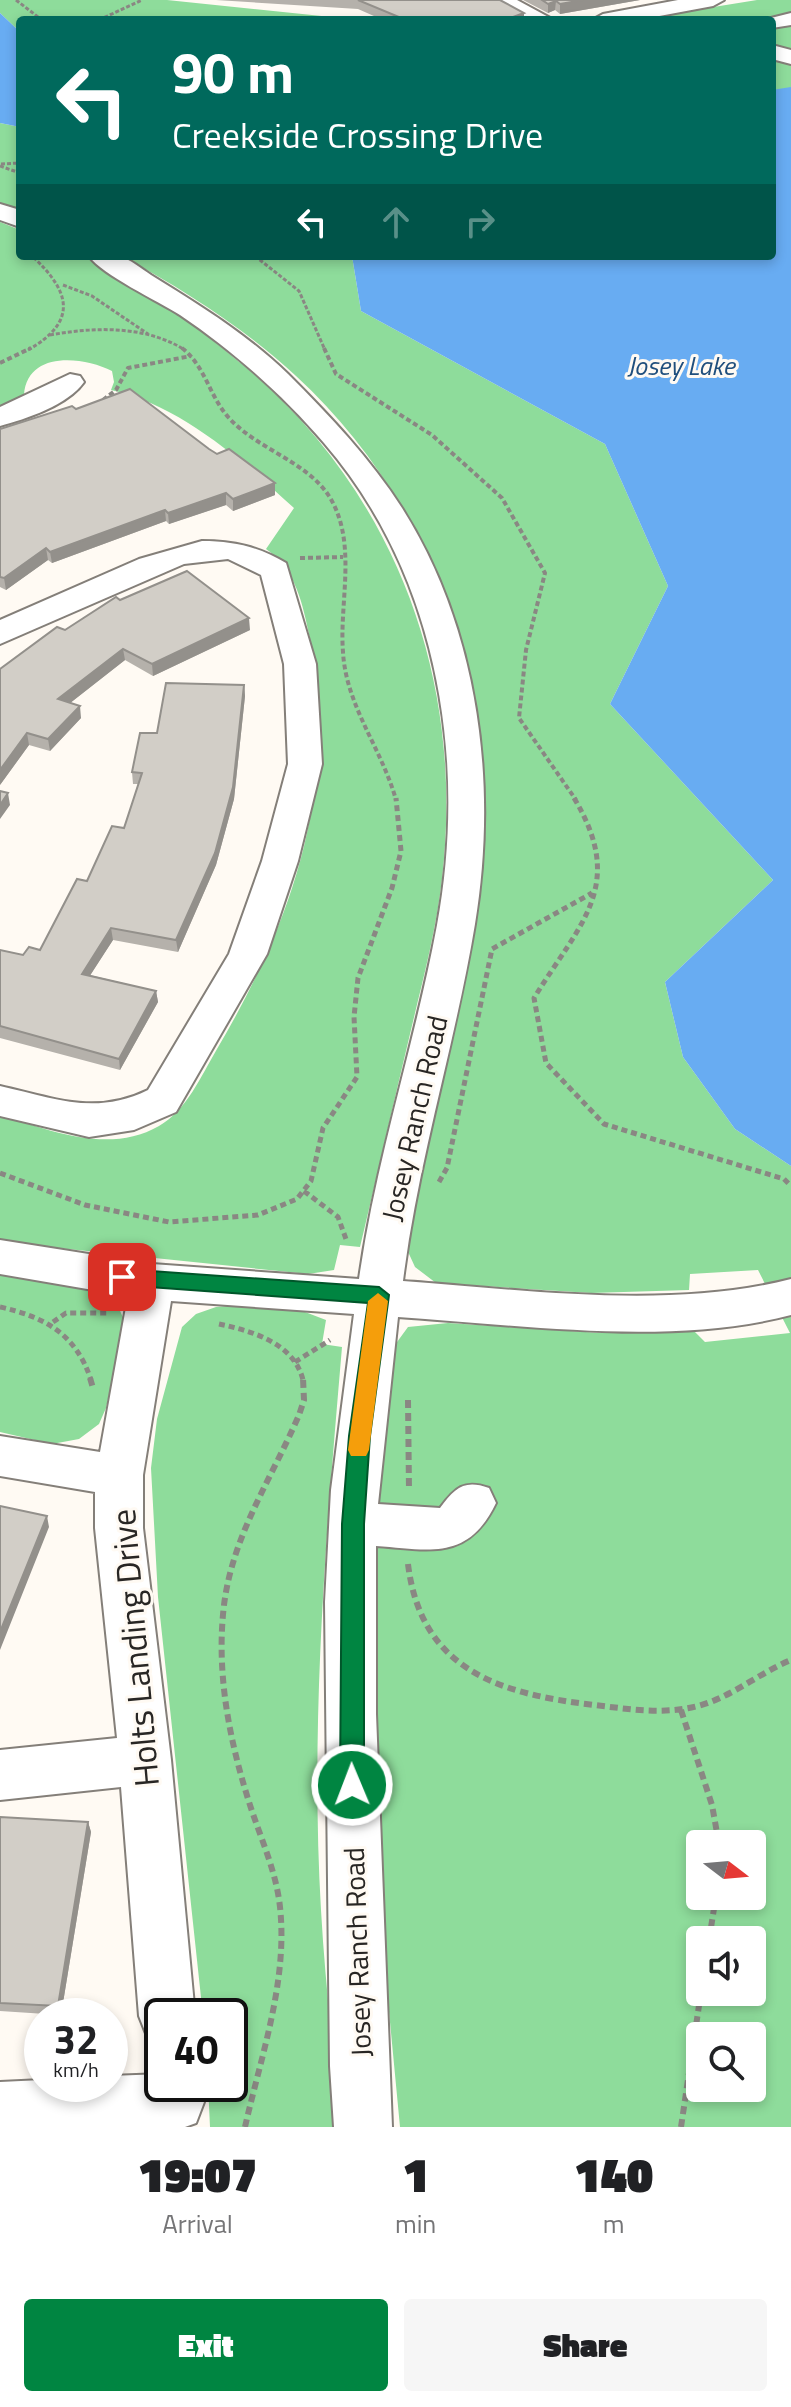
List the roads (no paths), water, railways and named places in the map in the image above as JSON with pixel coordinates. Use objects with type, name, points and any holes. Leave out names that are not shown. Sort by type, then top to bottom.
[{"type":"street","points":[[499,0],[534,16]]},
{"type":"street","points":[[625,16],[713,0]]},
{"type":"street","name":"Josey Ranch Road","points":[[109,260],[210,321],[291,387],[332,429],[399,527],[424,580],[446,645],[463,742],[467,813],[461,885],[448,970],[392,1197],[359,1436],[353,1524],[351,1754],[363,2127]]},
{"type":"street","points":[[0,417],[42,400],[70,382]]},
{"type":"street","points":[[0,1101],[89,1122],[134,1115],[162,1101],[248,954],[280,861],[305,764],[300,664],[286,604],[275,570],[253,556],[221,550],[175,557],[1,631]]},
{"type":"street","points":[[0,1257],[149,1299],[379,1295],[489,1308],[630,1315],[779,1300]]},
{"type":"street","name":"Holts Landing Drive","points":[[149,1299],[119,1475],[119,1528],[145,1760],[165,1998]]},
{"type":"street","points":[[0,1456],[119,1475]]},
{"type":"street","points":[[353,1524],[444,1529],[457,1523],[472,1503]]},
{"type":"street","points":[[0,1775],[145,1760]]},
{"type":"street","points":[[0,2111],[175,2104]]},
{"type":"water","points":[[0,13],[16,28],[16,126],[0,123]]},
{"type":"water","name":"Josey Lake","points":[[791,87],[791,1166],[735,1129],[683,1057],[665,982],[773,880],[610,704],[668,586],[605,444],[361,311],[353,260],[776,260],[776,89]]}]
